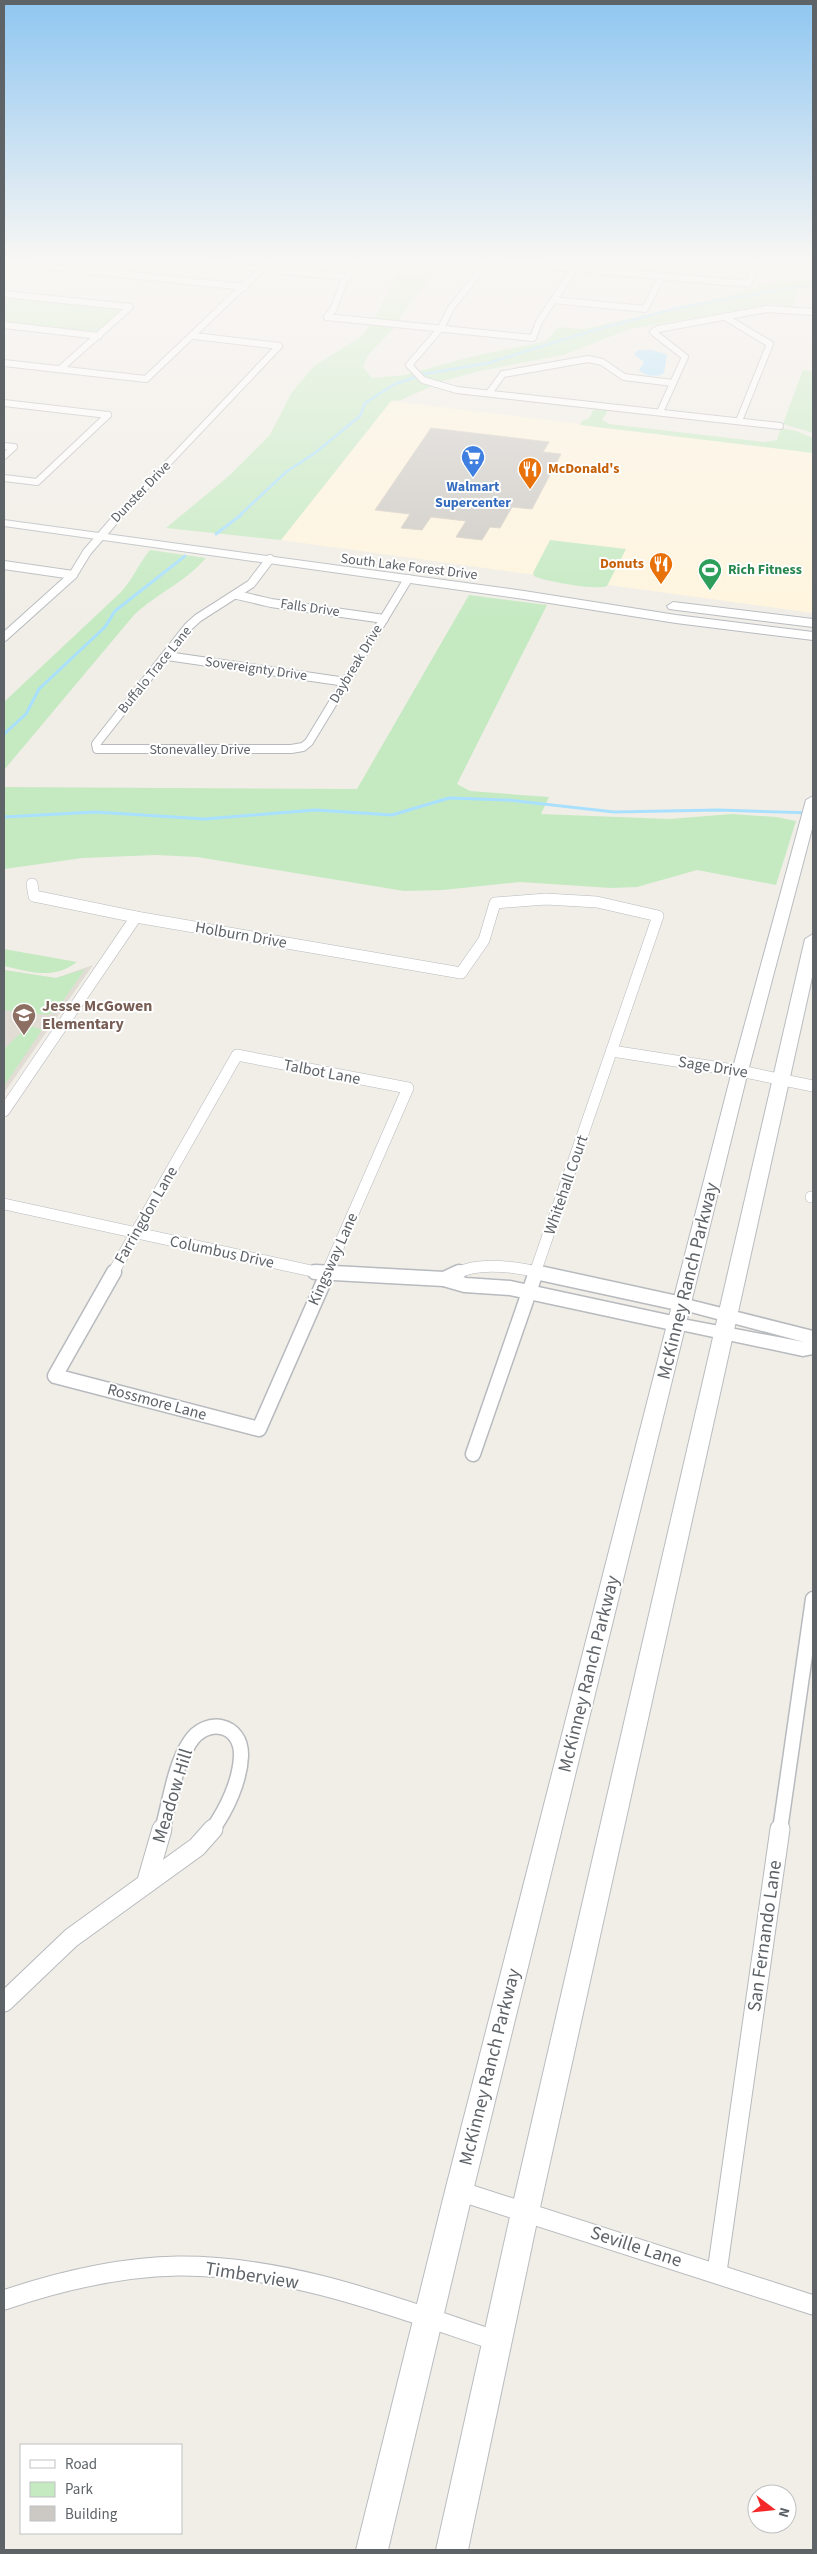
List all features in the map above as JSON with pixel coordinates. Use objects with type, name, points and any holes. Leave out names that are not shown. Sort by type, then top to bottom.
[{"type":"main road","name":"South Lake Forest Drive","points":[[4,513],[104,532],[270,559],[755,629]]},
{"type":"main road","name":"South Lake Forest Drive","points":[[4,523],[277,550],[402,566]]},
{"type":"main road","points":[[270,559],[277,550]]},
{"type":"main road","points":[[510,593],[516,581]]},
{"type":"main road","points":[[657,603],[813,623]]},
{"type":"main road","points":[[755,629],[813,636]]},
{"type":"main road","name":"McKinney Ranch Parkway","points":[[372,2550],[459,2191],[740,1071],[778,922],[806,831],[813,800]]},
{"type":"main road","points":[[452,2550],[525,2212],[813,939]]},
{"type":"street","name":"Dunster Drive","points":[[4,637],[7,630],[73,575],[104,532],[245,382]]},
{"type":"street","points":[[431,382],[457,390],[780,426]]},
{"type":"street","points":[[489,393],[497,382]]},
{"type":"street","points":[[660,412],[673,383],[667,382]]},
{"type":"street","points":[[739,421],[755,382]]},
{"type":"street","points":[[4,403],[108,415],[37,482],[4,478]]},
{"type":"street","points":[[4,446],[14,447],[4,456]]},
{"type":"street","name":"Buffalo Trace Lane","points":[[97,749],[96,744],[198,618],[237,595],[251,584],[270,559]]},
{"type":"street","points":[[4,565],[73,575]]},
{"type":"street","name":"Daybreak Drive","points":[[303,747],[309,742],[408,579]]},
{"type":"street","name":"Falls Drive","points":[[237,595],[271,603],[384,618]]},
{"type":"street","name":"Sovereignty Drive","points":[[167,656],[346,682]]},
{"type":"street","name":"Stonevalley Drive","points":[[97,749],[272,750],[303,747]]},
{"type":"street","name":"Holburn Drive","points":[[32,884],[34,896],[136,917],[461,973]]},
{"type":"street","name":"Whitehall Court","points":[[461,973],[484,940],[495,903],[546,899],[597,902],[658,916],[473,1454]]},
{"type":"street","points":[[4,1111],[136,917]]},
{"type":"street","name":"Sage Drive","points":[[612,1051],[740,1071],[813,1086]]},
{"type":"street","name":"Talbot Lane","points":[[237,1055],[408,1088]]},
{"type":"street","name":"Farringdon Lane","points":[[55,1376],[237,1055]]},
{"type":"street","name":"Kingsway Lane","points":[[259,1429],[408,1088]]},
{"type":"street","name":"Columbus Drive","points":[[4,1204],[326,1274],[444,1279],[465,1285],[530,1291],[680,1314],[726,1324],[808,1336],[813,1340]]},
{"type":"street","name":"Columbus Drive","points":[[444,1279],[465,1269],[514,1267],[537,1270],[680,1314]]},
{"type":"street","name":"Columbus Drive","points":[[726,1324],[803,1349],[813,1348]]},
{"type":"street","name":"Rossmore Lane","points":[[55,1376],[259,1429]]},
{"type":"street","name":"San Fernando Lane","points":[[717,2272],[813,1599]]},
{"type":"street","name":"Meadow Hill","points":[[4,2002],[28,1976],[64,1944],[205,1841],[221,1819],[242,1753],[236,1735],[226,1727],[206,1727],[190,1741],[182,1761],[148,1881]]},
{"type":"street","name":"Seville Lane","points":[[459,2191],[717,2272],[813,2305]]},
{"type":"street","name":"Timberview","points":[[4,2300],[58,2282],[117,2271],[201,2267],[284,2280],[373,2301],[497,2342]]},
{"type":"shaded area","points":[[391,401],[813,452],[813,613],[281,540]]},
{"type":"shaded area","name":"Jesse McGowen Elementary","points":[[93,965],[4,1093],[4,970],[56,978]]},
{"type":"green space","points":[[300,382],[440,382],[401,400],[391,401],[281,540],[166,528],[230,475],[270,435],[292,392]]},
{"type":"green space","points":[[798,382],[813,382],[813,433],[783,424]]},
{"type":"green space","points":[[594,409],[608,410],[602,420],[609,424],[765,442],[777,440],[781,428],[796,431],[813,438],[813,453],[580,425],[582,421],[589,418]]},
{"type":"green space","points":[[550,540],[626,549],[607,586],[571,585],[534,576],[533,573]]},
{"type":"green space","points":[[150,550],[206,558],[198,567],[134,615],[4,770],[4,702],[121,592]]},
{"type":"green space","points":[[469,595],[547,605],[457,784],[470,791],[549,797],[541,814],[669,819],[732,814],[776,817],[796,821],[776,885],[697,870],[637,887],[611,888],[520,882],[443,890],[404,891],[197,857],[156,855],[83,858],[4,869],[4,787],[357,789]]},
{"type":"green space","points":[[4,949],[77,962],[59,971],[50,973],[33,972],[4,966]]},
{"type":"green space","points":[[85,969],[58,1008],[48,1015],[4,1010],[4,970],[56,978]]},
{"type":"green space","points":[[29,1025],[42,1030],[4,1086],[4,1049]]},
{"type":"building","name":"Walmart Supercenter","points":[[431,428],[549,442],[543,452],[561,454],[532,509],[512,507],[500,528],[490,527],[482,540],[456,537],[466,521],[431,517],[422,530],[401,528],[410,514],[375,510]]},
{"type":"waterway","points":[[239,516],[286,472],[315,453],[360,416],[365,403],[400,382]]},
{"type":"waterway","points":[[216,534],[241,515]]},
{"type":"waterway","points":[[4,734],[26,714],[39,689],[105,627],[115,611],[185,556]]},
{"type":"waterway","points":[[4,817],[95,812],[205,819],[315,810],[392,815],[449,798],[507,800],[614,812],[718,810],[813,813]]},
{"type":"place","name":"Walmart Supercenter","points":[[473,478]]},
{"type":"place","name":"McDonald's","points":[[530,490]]},
{"type":"place","name":"Donuts","points":[[661,585]]},
{"type":"place","name":"Rich Fitness","points":[[710,591]]},
{"type":"place","name":"Jesse McGowen Elementary","points":[[24,1036]]}]
